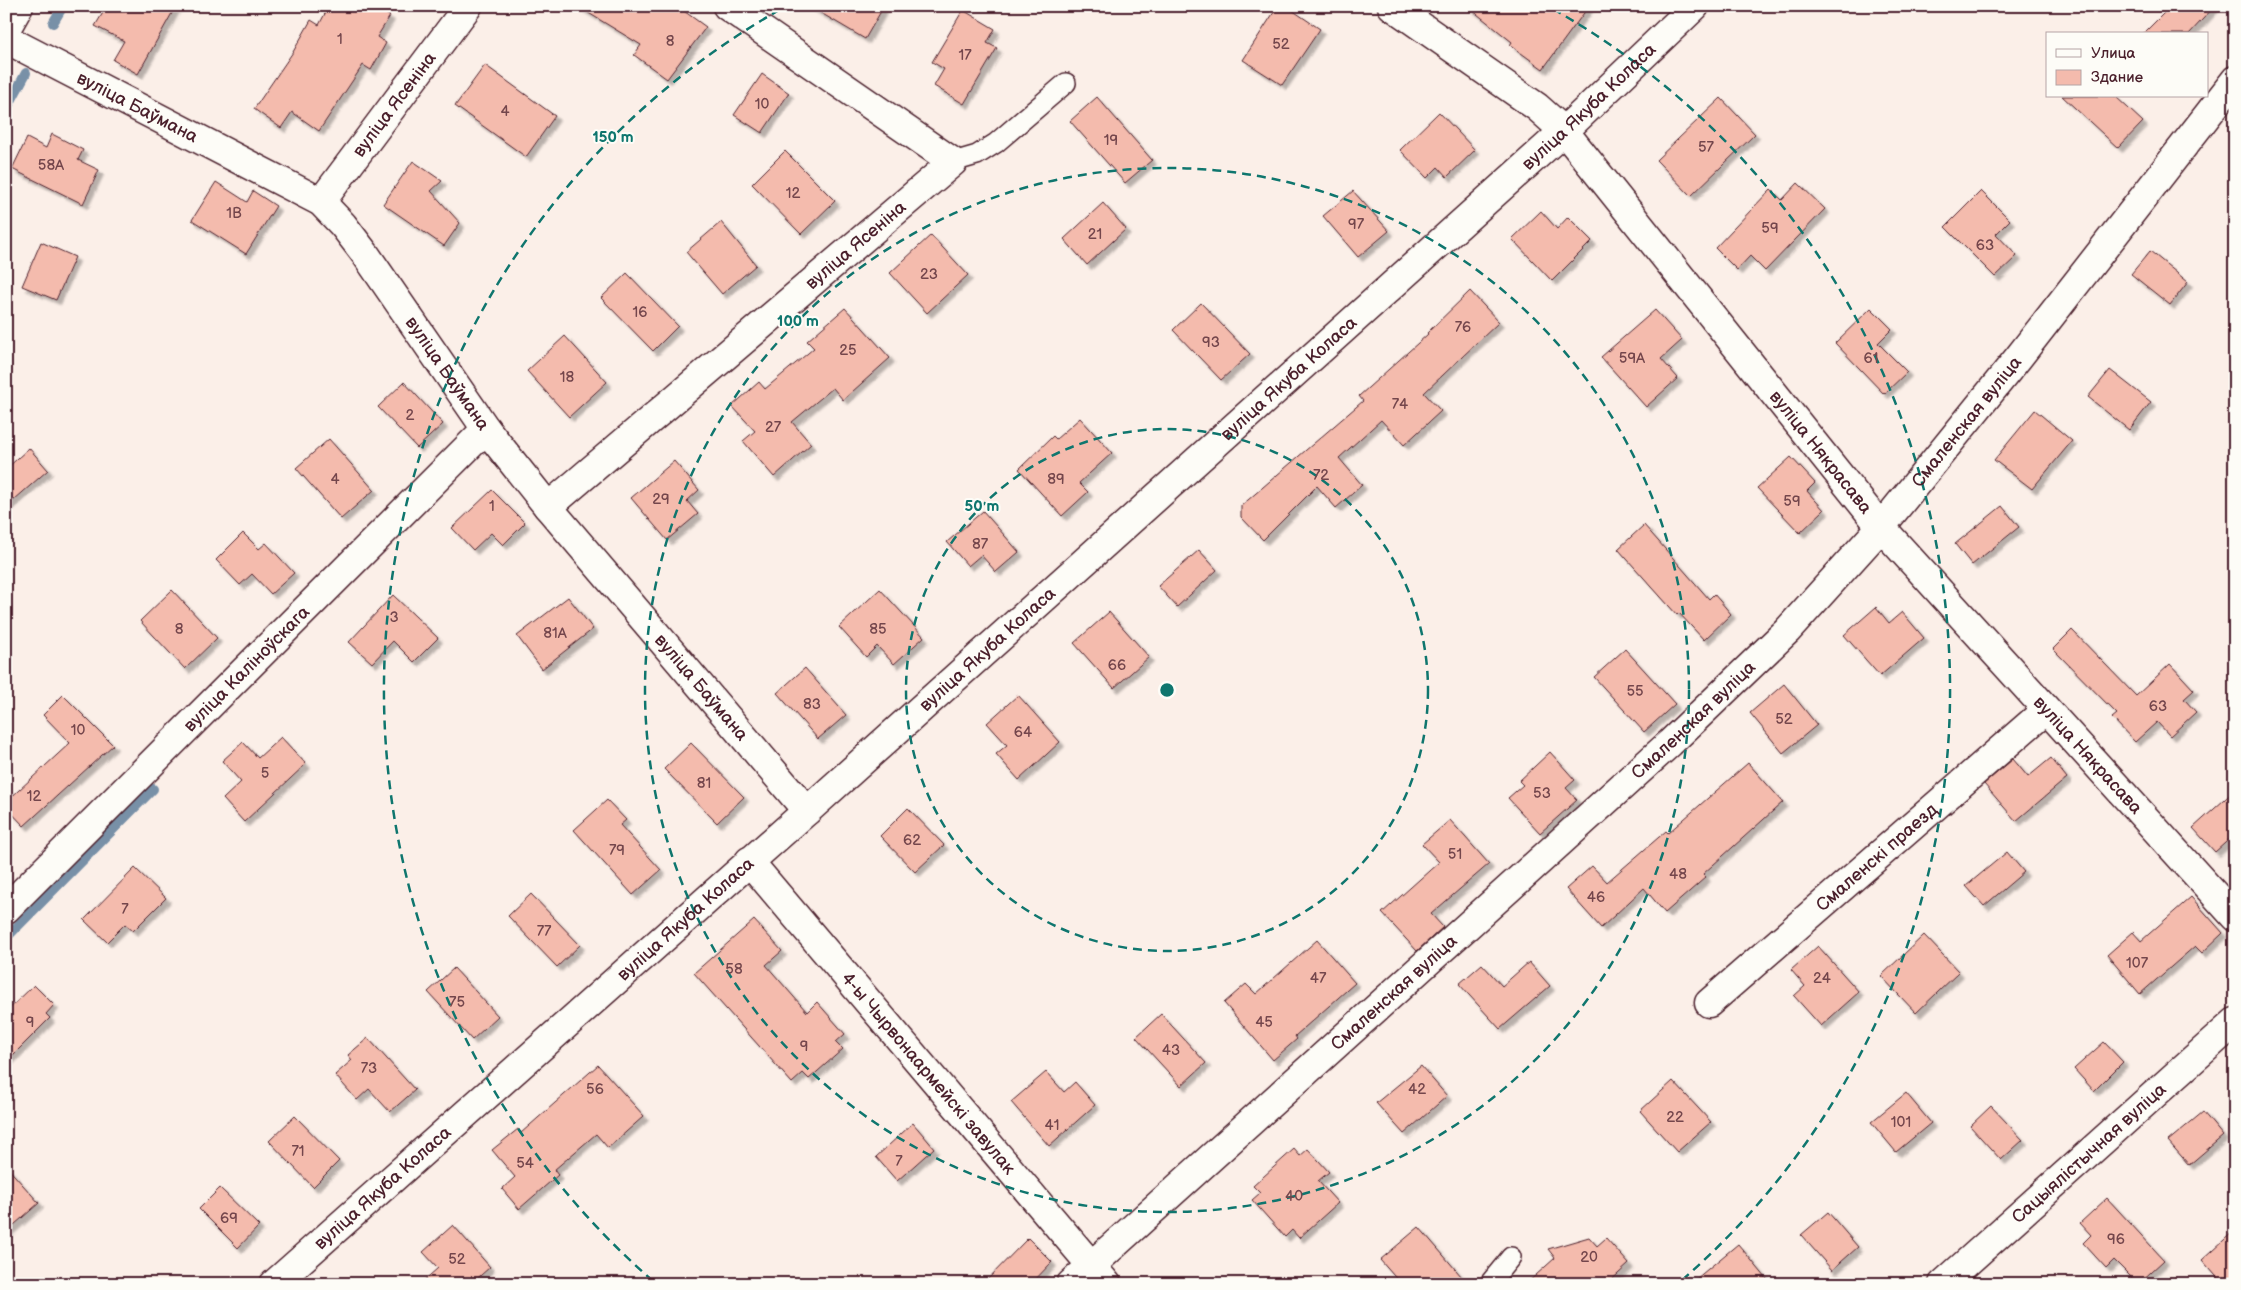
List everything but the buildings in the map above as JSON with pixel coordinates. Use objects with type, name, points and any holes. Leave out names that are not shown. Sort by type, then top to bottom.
[{"type":"street","points":[[6,29],[19,6]]},
{"type":"street","name":"вуліца Ясеніна","points":[[320,202],[468,6]]},
{"type":"street","points":[[727,6],[953,162]]},
{"type":"street","name":"вуліца Някрасава","points":[[1392,6],[1537,107],[1564,131],[1881,527],[2235,917]]},
{"type":"street","name":"вуліца Якуба Коласа","points":[[274,1284],[807,811],[1564,131],[1695,6]]},
{"type":"street","name":"вуліца Баўмана","points":[[6,39],[320,202],[343,225],[366,255],[486,428],[548,508],[807,811]]},
{"type":"street","name":"Смаленская вуліца","points":[[1071,1284],[1099,1274],[1670,743],[1786,631],[1881,527],[2018,358],[2235,80]]},
{"type":"street","name":"вуліца Ясеніна","points":[[548,508],[953,162]]},
{"type":"street","name":"вуліца Каліноўскага","points":[[6,909],[486,428]]},
{"type":"street","name":"Смаленскі праезд","points":[[1708,1003],[2046,710]]},
{"type":"street","name":"4-ы Чырвонаармейскі завулак","points":[[749,861],[1099,1274]]},
{"type":"street","name":"Сацыялістычная вуліца","points":[[1943,1284],[2235,1022]]},
{"type":"lane","points":[[953,162],[977,154],[996,143],[1066,83]]},
{"type":"lane","points":[[1489,1284],[1512,1257]]},
{"type":"waterway","points":[[53,23],[63,6]]},
{"type":"waterway","points":[[6,110],[26,73]]},
{"type":"waterway","points":[[6,938],[153,789]]}]
